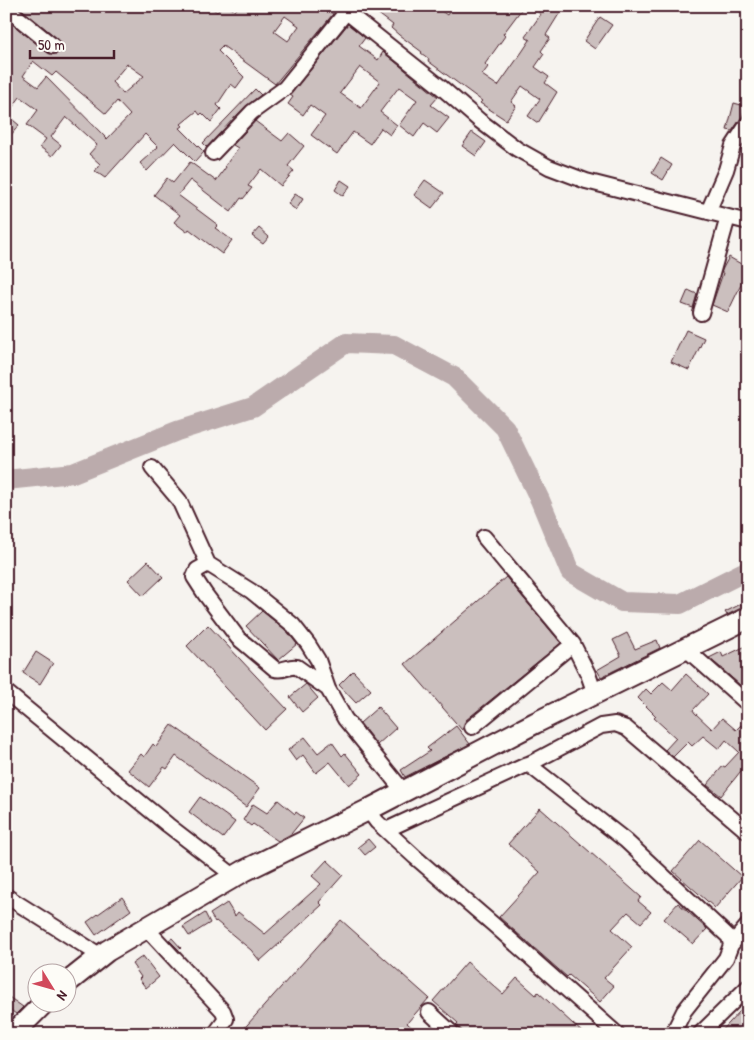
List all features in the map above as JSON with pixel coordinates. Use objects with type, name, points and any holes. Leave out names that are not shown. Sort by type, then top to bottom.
[{"type":"highway","points":[[78,974],[101,956],[234,876],[404,792],[535,723],[748,618]]},
{"type":"highway","points":[[13,1034],[35,1012]]},
{"type":"street","points":[[213,153],[252,112],[285,88],[345,8],[480,121],[517,149],[549,167],[586,181],[748,222]]},
{"type":"street","points":[[11,13],[53,46]]},
{"type":"street","points":[[708,212],[726,170],[733,146],[748,123]]},
{"type":"street","points":[[700,313],[728,217]]},
{"type":"street","points":[[152,468],[179,500],[208,564],[251,591],[293,625],[308,644],[318,660],[328,689],[344,719],[404,792]]},
{"type":"street","points":[[484,536],[573,644],[588,674],[595,694]]},
{"type":"street","points":[[208,564],[196,570],[194,576],[238,638],[275,669],[281,670],[292,666],[297,667],[328,689]]},
{"type":"street","points":[[472,727],[573,644]]},
{"type":"street","points":[[686,649],[748,704]]},
{"type":"street","points":[[6,692],[168,825],[234,876]]},
{"type":"street","points":[[386,830],[528,764],[601,726],[615,724],[626,728],[748,832]]},
{"type":"street","points":[[528,764],[625,840],[729,937],[731,944]]},
{"type":"street","points":[[368,810],[386,830],[617,1034]]},
{"type":"street","points":[[6,896],[101,956]]},
{"type":"street","points":[[673,1032],[684,1011],[726,958],[731,944],[748,925]]},
{"type":"street","points":[[146,928],[223,1011],[226,1019],[215,1034]]},
{"type":"street","points":[[700,1034],[748,987]]},
{"type":"street","points":[[428,1012],[453,1034]]},
{"type":"building","points":[[18,6],[209,6],[217,12],[222,6],[228,6],[235,11],[239,6],[322,6],[333,14],[275,84],[223,46],[218,51],[244,77],[236,88],[231,84],[217,105],[221,109],[211,122],[202,113],[200,115],[197,111],[181,124],[183,126],[180,128],[204,152],[195,162],[175,142],[147,171],[140,163],[158,147],[145,134],[105,178],[95,171],[100,164],[89,154],[97,145],[66,117],[51,137],[61,145],[52,156],[40,147],[46,139],[27,125],[38,110],[20,97],[7,115],[19,125],[11,135],[6,132],[6,89],[10,84],[6,81],[6,19],[48,53],[57,54],[62,47],[58,39]],"holes":[[[285,16],[299,26],[288,41],[274,31]],[[33,61],[52,76],[56,72],[106,114],[117,101],[130,115],[107,139],[46,77],[38,87],[23,76]],[[127,64],[144,76],[123,94],[112,82]]]},
{"type":"building","points":[[368,6],[434,6],[447,15],[453,6],[524,6],[503,34],[505,36],[485,64],[488,67],[482,75],[498,86],[530,40],[525,37],[541,14],[530,6],[564,6],[546,35],[550,38],[541,51],[544,54],[535,67],[549,77],[545,83],[557,92],[538,123],[528,116],[540,99],[522,86],[511,102],[516,106],[506,120],[480,103],[482,101],[428,61],[429,59],[422,52],[391,28],[393,25]]},
{"type":"building","points":[[600,17],[612,25],[595,49],[584,41]]},
{"type":"building","points":[[348,24],[365,38],[359,46],[378,60],[383,52],[438,97],[431,105],[449,118],[437,133],[424,123],[414,137],[399,125],[417,100],[399,87],[380,112],[397,125],[390,135],[381,128],[370,144],[353,132],[337,154],[311,135],[325,116],[310,105],[303,115],[288,104],[293,97],[290,95]],"holes":[[[360,67],[380,82],[361,108],[340,93]]]},
{"type":"building","points":[[255,89],[261,95],[246,106],[207,147],[203,143]]},
{"type":"building","points":[[734,103],[745,106],[742,117],[732,131],[727,130]]},
{"type":"building","points":[[255,121],[282,141],[289,133],[304,146],[288,166],[294,171],[281,186],[261,169],[248,186],[252,188],[243,199],[241,198],[231,212],[190,180],[178,195],[218,225],[215,228],[232,240],[222,254],[189,229],[187,232],[174,222],[180,215],[154,195],[167,178],[173,183],[190,162],[216,181],[238,148],[233,145]]},
{"type":"building","points":[[472,132],[486,142],[476,156],[462,146]]},
{"type":"building","points":[[661,158],[672,165],[663,180],[652,173]]},
{"type":"building","points":[[341,180],[350,186],[343,196],[335,190]]},
{"type":"building","points":[[425,180],[444,193],[432,208],[414,195]]},
{"type":"building","points":[[295,194],[303,199],[296,210],[288,204]]},
{"type":"building","points":[[259,228],[269,237],[263,244],[252,236]]},
{"type":"building","points":[[729,257],[748,268],[748,270],[728,312],[712,305],[723,273],[721,273]]},
{"type":"building","points":[[688,290],[697,294],[693,308],[682,304]]},
{"type":"building","points":[[686,330],[704,338],[689,370],[671,362]]},
{"type":"building","points":[[148,561],[163,577],[143,596],[128,580]]},
{"type":"building","points":[[506,577],[561,643],[466,720],[462,730],[405,664]]},
{"type":"building","points":[[741,604],[743,607],[727,615],[725,612]]},
{"type":"building","points":[[262,611],[287,631],[297,644],[278,660],[246,626]]},
{"type":"building","points":[[208,625],[287,709],[265,730],[187,646]]},
{"type":"building","points":[[627,633],[635,649],[657,640],[660,648],[601,677],[597,670],[621,656],[613,640]]},
{"type":"building","points":[[748,645],[748,692],[709,658],[721,652],[723,657]]},
{"type":"building","points":[[36,652],[53,663],[40,684],[23,673]]},
{"type":"building","points":[[353,671],[371,690],[356,703],[339,685]]},
{"type":"building","points":[[686,674],[708,694],[693,710],[712,729],[722,718],[736,730],[741,725],[748,732],[748,762],[721,796],[707,785],[723,766],[725,767],[739,752],[726,740],[719,749],[703,736],[692,746],[688,742],[673,757],[665,750],[676,738],[654,718],[656,716],[638,698],[646,689],[651,694],[663,682],[672,690]]},
{"type":"building","points":[[306,684],[318,698],[302,712],[290,697]]},
{"type":"building","points":[[378,707],[396,728],[377,745],[360,723]]},
{"type":"building","points":[[172,725],[260,788],[246,807],[176,756],[167,769],[164,767],[149,787],[128,770],[141,754],[144,757],[153,744],[156,747]]},
{"type":"building","points":[[456,726],[470,744],[405,777],[401,770],[430,751],[427,748]]},
{"type":"building","points":[[305,737],[318,753],[332,742],[342,756],[345,753],[362,774],[349,785],[330,762],[316,773],[303,755],[296,761],[288,750]]},
{"type":"building","points":[[200,797],[235,822],[223,838],[189,812]]},
{"type":"building","points":[[278,800],[295,814],[296,812],[304,818],[291,834],[278,841],[253,824],[251,826],[243,820],[253,804],[267,813]]},
{"type":"building","points":[[540,808],[641,897],[638,901],[651,912],[641,923],[628,912],[612,929],[632,947],[604,978],[614,986],[600,1002],[569,975],[567,977],[499,917],[540,872],[508,844]]},
{"type":"building","points":[[368,839],[375,847],[365,855],[358,847]]},
{"type":"building","points":[[700,840],[742,877],[715,908],[673,871]]},
{"type":"building","points":[[327,860],[343,875],[319,902],[322,905],[260,961],[251,950],[215,922],[210,914],[227,903],[235,916],[238,912],[265,934],[321,884],[312,876]]},
{"type":"building","points":[[122,897],[131,910],[96,935],[87,922]]},
{"type":"building","points":[[678,903],[707,929],[693,944],[664,919]]},
{"type":"building","points":[[205,913],[210,923],[189,936],[183,927]]},
{"type":"building","points":[[341,920],[429,998],[407,1023],[419,1034],[239,1034]]},
{"type":"building","points":[[172,938],[181,948],[179,950],[169,940]]},
{"type":"building","points":[[143,956],[159,977],[146,988],[139,979],[141,977],[132,964]]},
{"type":"building","points":[[467,962],[503,994],[517,978],[536,995],[538,992],[584,1034],[543,1034],[538,1029],[533,1034],[466,1034],[456,1025],[458,1023],[433,1001]]},
{"type":"building","points":[[6,995],[23,1007],[16,1014],[6,1007]]},
{"type":"building","points":[[740,1011],[748,1018],[748,1030],[744,1034],[719,1034]]},
{"type":"waterway","points":[[6,480],[73,473],[177,431],[253,407],[346,343],[394,345],[454,377],[505,428],[540,500],[570,572],[622,602],[680,604],[748,570]]}]
